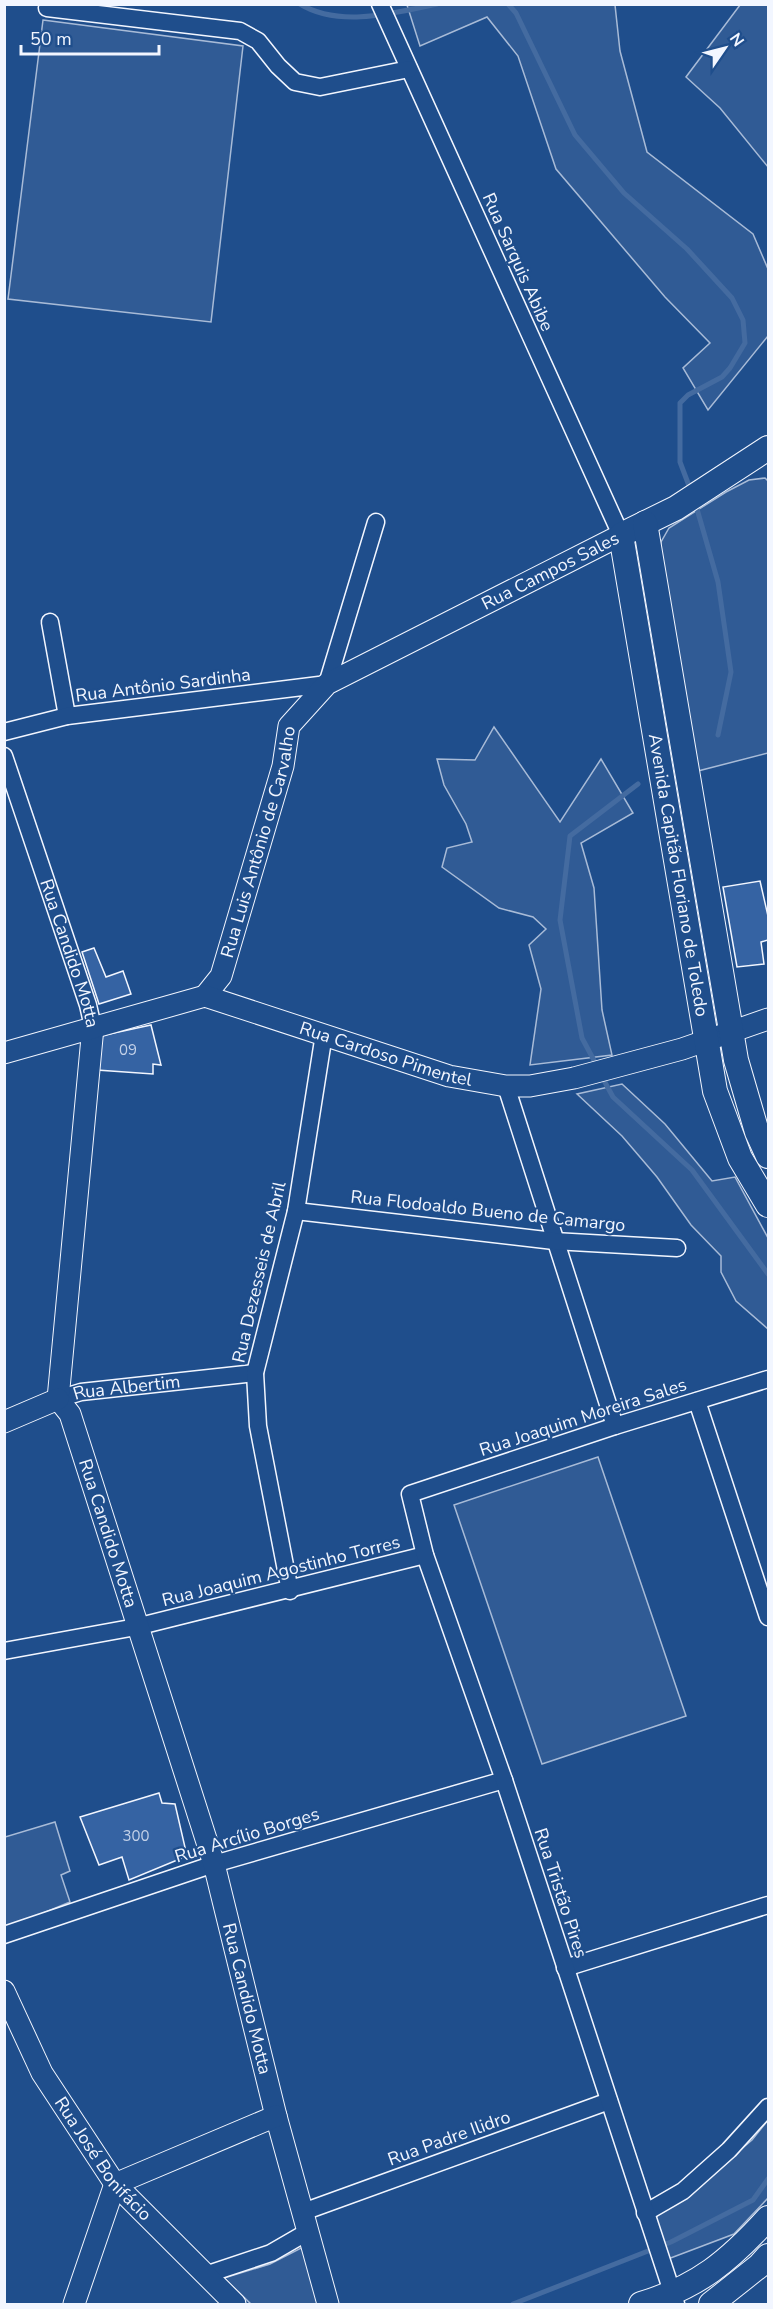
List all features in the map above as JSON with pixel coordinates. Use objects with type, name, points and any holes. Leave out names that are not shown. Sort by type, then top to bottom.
[{"type":"main road","name":"Rua Campos Sales","points":[[621,535],[675,508],[768,448]]},
{"type":"main road","name":"Avenida Capitão Floriano de Toledo","points":[[645,523],[730,1031],[754,1121],[768,1156]]},
{"type":"main road","name":"Avenida Capitão Floriano de Toledo","points":[[621,535],[715,1091],[732,1139],[768,1204]]},
{"type":"main road","points":[[676,868],[703,867]]},
{"type":"main road","points":[[641,2304],[675,2300],[736,2254],[768,2218]]},
{"type":"main road","points":[[711,2304],[759,2266],[768,2256]]},
{"type":"street","name":"Rua Sarquis Abibe","points":[[380,4],[621,535]]},
{"type":"street","points":[[47,8],[240,31],[258,41],[278,66],[295,82],[320,87],[409,69]]},
{"type":"street","name":"Rua Luis Antônio de Carvalho","points":[[205,996],[221,976],[283,766],[289,726],[327,684],[376,522]]},
{"type":"street","name":"Rua Campos Sales","points":[[327,684],[621,535]]},
{"type":"street","points":[[50,622],[68,716]]},
{"type":"street","name":"Rua Antônio Sardinha","points":[[4,732],[68,716],[327,684]]},
{"type":"street","name":"Rua Candido Motta","points":[[4,756],[88,1005],[93,1027],[58,1399],[70,1414],[136,1627],[214,1864],[276,2116],[328,2304]]},
{"type":"street","points":[[4,1053],[205,996]]},
{"type":"street","name":"Rua Cardoso Pimentel","points":[[205,996],[449,1076],[506,1086],[530,1086],[574,1078],[706,1042],[730,1031],[768,1019]]},
{"type":"street","name":"Rua Dezesseis de Abril","points":[[290,1591],[258,1426],[255,1373],[296,1211],[324,1034]]},
{"type":"street","points":[[506,1086],[615,1426]]},
{"type":"street","name":"Rua Flodoaldo Bueno de Camargo","points":[[296,1211],[554,1241],[677,1248]]},
{"type":"street","name":"Rua Albertim","points":[[4,1422],[58,1399],[81,1392],[255,1373]]},
{"type":"street","name":"Rua Joaquim Moreira Sales","points":[[410,1494],[615,1426],[768,1379]]},
{"type":"street","points":[[697,1401],[768,1617]]},
{"type":"street","name":"Rua Tristão Pires","points":[[410,1494],[425,1555],[504,1780],[675,2300]]},
{"type":"street","name":"Rua Joaquim Agostinho Torres","points":[[4,1651],[136,1627],[290,1591],[425,1555]]},
{"type":"street","name":"Rua Arcílio Borges","points":[[4,1935],[214,1864],[504,1780]]},
{"type":"street","points":[[565,1968],[768,1905]]},
{"type":"street","name":"Rua José Bonifácio","points":[[4,1991],[42,2073],[115,2184],[235,2304]]},
{"type":"street","name":"Rua Padre Ilidro","points":[[205,2275],[271,2253],[306,2221],[609,2101]]},
{"type":"street","points":[[645,2213],[683,2191],[729,2150],[768,2107]]},
{"type":"street","points":[[74,2304],[115,2184],[276,2116]]},
{"type":"shaded area","points":[[407,5],[615,5],[620,51],[647,152],[753,234],[768,269],[768,336],[708,410],[683,368],[710,343],[665,297],[556,169],[518,56],[487,17],[420,46]]},
{"type":"shaded area","points":[[740,5],[768,5],[768,167],[720,108],[686,77]]},
{"type":"shaded area","points":[[43,20],[243,46],[211,322],[8,299]]},
{"type":"shaded area","points":[[765,478],[768,481],[768,753],[694,772],[659,560],[661,542],[669,528],[726,492],[749,480]]},
{"type":"shaded area","points":[[494,727],[560,822],[601,759],[633,813],[581,843],[594,888],[602,1010],[612,1055],[530,1065],[541,989],[529,945],[546,929],[533,917],[499,908],[442,867],[447,848],[472,842],[466,824],[444,785],[437,759],[475,760]]},
{"type":"shaded area","points":[[622,1084],[665,1124],[712,1181],[735,1177],[768,1238],[768,1329],[736,1301],[721,1272],[721,1256],[691,1225],[657,1177],[622,1136],[577,1094]]},
{"type":"shaded area","points":[[598,1457],[686,1716],[542,1764],[454,1505]]},
{"type":"shaded area","points":[[55,1822],[70,1871],[61,1875],[70,1902],[5,1929],[5,1837]]},
{"type":"shaded area","points":[[768,2120],[768,2198],[734,2234],[668,2259],[654,2218],[684,2197],[752,2140]]},
{"type":"shaded area","points":[[303,2247],[320,2304],[251,2304],[224,2278],[270,2264]]},
{"type":"building","points":[[760,881],[768,916],[768,940],[761,942],[764,964],[737,967],[723,887]]},
{"type":"building","points":[[94,948],[106,977],[123,971],[131,994],[99,1004],[82,952]]},
{"type":"building","points":[[151,1025],[161,1065],[153,1064],[153,1074],[97,1070],[100,1036]]},
{"type":"building","points":[[159,1793],[162,1803],[175,1804],[187,1856],[129,1880],[122,1857],[99,1865],[80,1817]]},
{"type":"waterway","points":[[300,4],[315,11],[349,17],[385,14],[437,4]]},
{"type":"waterway","points":[[508,4],[516,13],[575,135],[624,193],[687,249],[732,298],[743,320],[745,343],[730,368],[722,377],[688,395],[680,403],[680,462],[691,491]]},
{"type":"waterway","points":[[695,502],[718,582],[731,672],[718,735]]},
{"type":"waterway","points":[[597,1066],[582,1038],[560,920],[570,836],[638,784]]},
{"type":"waterway","points":[[601,1075],[613,1097],[692,1170],[768,1274]]},
{"type":"waterway","points":[[513,2304],[671,2242],[753,2200],[768,2179]]}]
